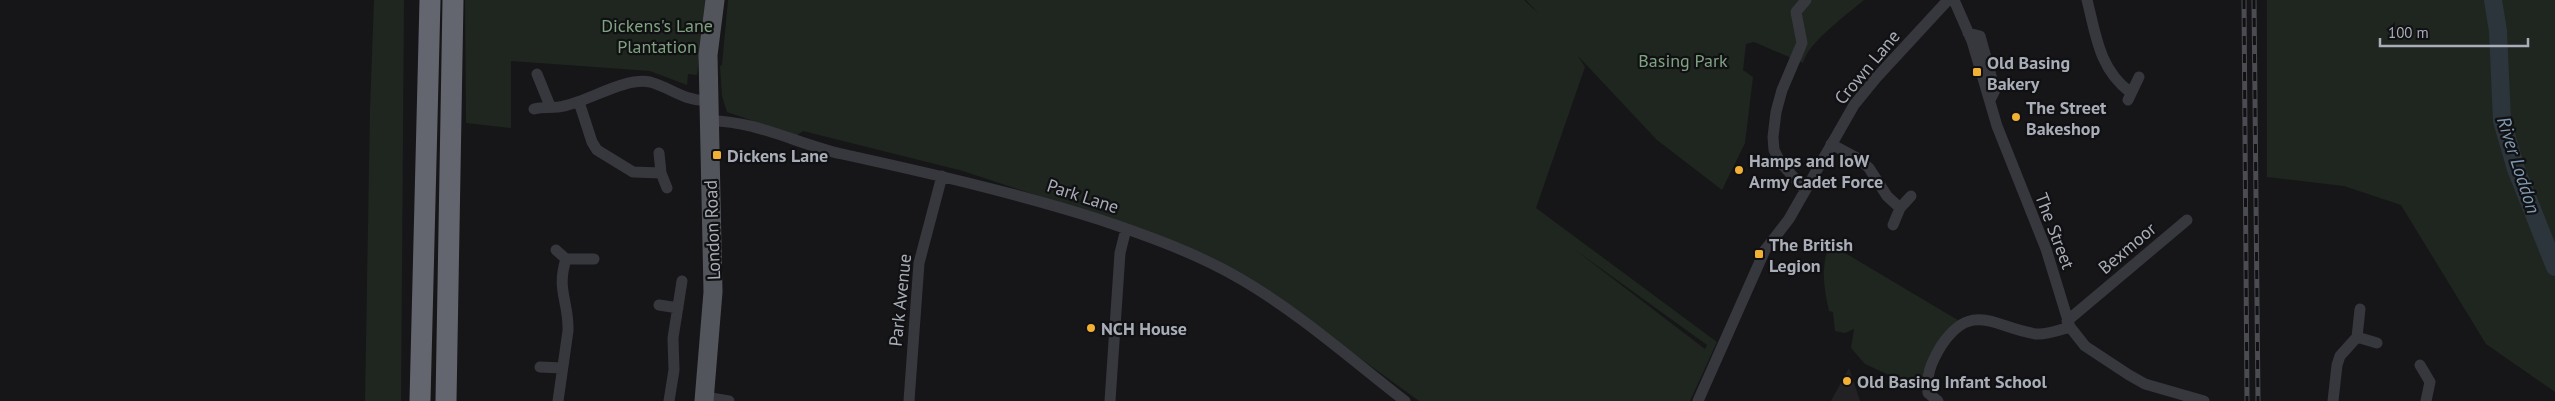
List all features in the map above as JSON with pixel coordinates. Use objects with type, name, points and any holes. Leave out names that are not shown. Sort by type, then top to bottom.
[{"type":"highway","points":[[420,401],[430,0]]},
{"type":"highway","points":[[446,401],[453,0]]},
{"type":"main road","name":"London Road","points":[[704,399],[714,269],[708,48],[715,0]]},
{"type":"street","points":[[1805,190],[1780,162],[1774,150],[1773,137],[1776,112],[1782,90],[1802,43],[1796,12],[1806,0]]},
{"type":"street","name":"Crown Lane","points":[[1698,401],[1765,250],[1789,219],[1830,144],[1854,106],[1876,78],[1948,0]]},
{"type":"street","name":"The Street","points":[[1954,0],[1968,33],[2018,183],[2046,249],[2068,324],[2085,346],[2129,375],[2145,384],[2204,401]]},
{"type":"street","points":[[2088,0],[2101,56],[2118,83],[2129,96],[2139,77]]},
{"type":"street","points":[[537,74],[550,106]]},
{"type":"street","points":[[534,110],[550,106],[556,108],[579,102],[629,83],[641,82],[650,82],[684,98],[708,101]]},
{"type":"street","points":[[579,102],[592,142],[597,150],[633,172],[661,173]]},
{"type":"street","name":"Park Lane","points":[[709,121],[739,122],[832,152],[942,176],[1041,201],[1126,229],[1207,261],[1240,278],[1326,339],[1405,401]]},
{"type":"street","points":[[1830,144],[1859,159],[1869,168],[1887,196],[1900,208]]},
{"type":"street","points":[[659,153],[661,173],[667,188]]},
{"type":"street","name":"Park Avenue","points":[[909,401],[919,263],[942,176]]},
{"type":"street","points":[[1893,225],[1900,208],[1911,196]]},
{"type":"street","name":"Bexmoor","points":[[2068,324],[2187,220]]},
{"type":"street","points":[[1110,401],[1120,253],[1126,229]]},
{"type":"street","points":[[556,250],[566,259],[594,259]]},
{"type":"street","points":[[558,401],[568,331],[568,319],[560,280],[566,259]]},
{"type":"street","points":[[669,401],[682,281]]},
{"type":"street","points":[[659,305],[678,308]]},
{"type":"street","points":[[2333,401],[2337,365],[2340,356],[2358,337],[2360,309]]},
{"type":"street","points":[[1938,401],[1928,393],[1926,377],[1932,361],[1946,339],[1963,322],[1986,319],[2037,334],[2058,331],[2068,324]]},
{"type":"street","points":[[2358,337],[2377,343]]},
{"type":"street","points":[[2420,365],[2430,382],[2426,401]]},
{"type":"street","points":[[540,367],[562,368]]},
{"type":"street","points":[[704,399],[729,401]]},
{"type":"shaded area","name":"Old Basing Infant School","points":[[1849,368],[1860,401],[1831,401]]},
{"type":"green space","points":[[374,0],[404,0],[401,401],[365,401],[370,110]]},
{"type":"green space","name":"Dickens's Lane Plantation","points":[[465,0],[706,0],[697,75],[688,74],[687,85],[650,71],[511,61],[511,128],[466,123]]},
{"type":"green space","name":"Basing Park","points":[[728,0],[1524,0],[1538,13],[1526,0],[1864,0],[1812,46],[1803,63],[1754,42],[1746,44],[1743,70],[1753,77],[1745,143],[1722,190],[1657,140],[1578,56],[1585,67],[1536,208],[1717,342],[1690,401],[1419,401],[1292,309],[1114,221],[963,171],[803,131],[796,136],[727,112],[722,96],[720,66],[722,65]],"holes":[[[1574,249],[1707,345],[1705,349]]]},
{"type":"green space","points":[[2267,0],[2555,0],[2555,392],[2486,344],[2401,205],[2344,186],[2267,177]]},
{"type":"green space","points":[[1830,244],[1961,322],[1945,339],[1928,393],[1865,364],[1851,348],[1854,329],[1845,333],[1835,331],[1833,312],[1829,311],[1824,277],[1825,261]]},
{"type":"waterway","name":"River Loddon","points":[[2493,0],[2498,31],[2502,121],[2516,169],[2555,267]]},
{"type":"railway","points":[[2244,0],[2247,401]]},
{"type":"railway","points":[[2254,0],[2258,401]]},
{"type":"place","name":"Old Basing Bakery","points":[[1977,72]]},
{"type":"place","name":"The Street Bakeshop","points":[[2016,117]]},
{"type":"place","name":"Dickens Lane","points":[[717,155]]},
{"type":"place","name":"Hamps and IoW Army Cadet Force","points":[[1739,170]]},
{"type":"place","name":"The British Legion","points":[[1759,254]]},
{"type":"place","name":"NCH House","points":[[1091,328]]},
{"type":"place","name":"Old Basing Infant School","points":[[1847,381]]}]
